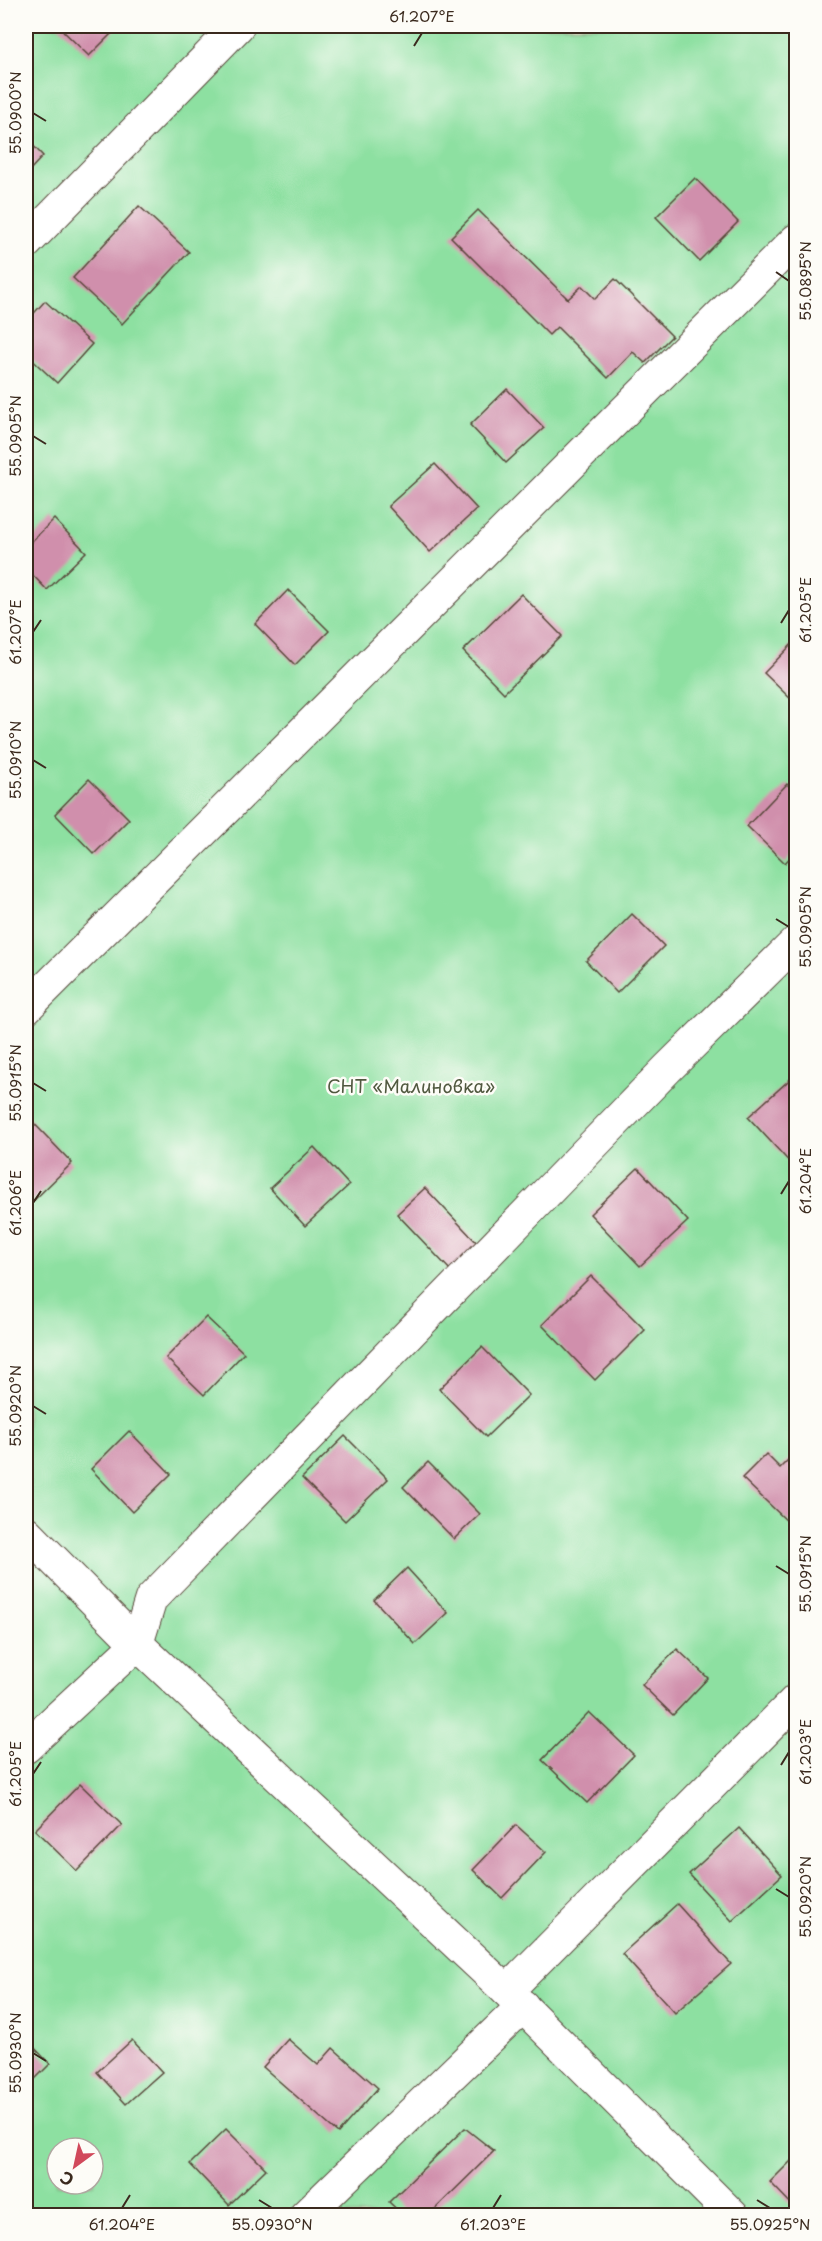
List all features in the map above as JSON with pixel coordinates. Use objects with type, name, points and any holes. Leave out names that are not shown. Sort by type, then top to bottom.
[{"type":"street","points":[[26,243],[238,26]]},
{"type":"street","points":[[26,1008],[796,240]]},
{"type":"street","points":[[26,1747],[137,1644],[151,1599],[667,1069],[796,942]]},
{"type":"street","points":[[26,1532],[137,1644],[515,1998],[733,2216]]},
{"type":"street","points":[[305,2216],[515,1998],[796,1700]]},
{"type":"green space","name":"СНТ «Малиновка»","points":[[26,26],[796,26],[796,2215],[26,2216]]},
{"type":"building","points":[[58,26],[119,26],[89,56]]},
{"type":"building","points":[[26,138],[43,156],[26,174]]},
{"type":"building","points":[[695,178],[738,222],[699,261],[656,217]]},
{"type":"building","points":[[139,206],[189,252],[122,324],[73,278]]},
{"type":"building","points":[[478,210],[568,299],[582,286],[595,299],[615,279],[672,336],[645,363],[633,352],[608,378],[557,327],[549,335],[451,237]]},
{"type":"building","points":[[45,301],[92,344],[57,383],[26,354],[26,322]]},
{"type":"building","points":[[507,389],[544,428],[506,463],[470,425]]},
{"type":"building","points":[[435,464],[477,509],[430,552],[388,506]]},
{"type":"building","points":[[54,519],[86,552],[47,590],[26,568],[26,547]]},
{"type":"building","points":[[288,590],[329,631],[295,665],[255,624]]},
{"type":"building","points":[[521,594],[562,636],[504,693],[463,651]]},
{"type":"building","points":[[796,640],[796,704],[764,673]]},
{"type":"building","points":[[89,779],[129,819],[94,854],[55,814]]},
{"type":"building","points":[[787,784],[796,793],[796,851],[785,863],[747,826]]},
{"type":"building","points":[[632,914],[664,946],[617,993],[586,961]]},
{"type":"building","points":[[796,1074],[796,1166],[795,1168],[748,1117]]},
{"type":"building","points":[[26,1115],[72,1163],[26,1208]]},
{"type":"building","points":[[314,1147],[349,1185],[305,1226],[270,1188]]},
{"type":"building","points":[[638,1168],[688,1221],[640,1266],[590,1214]]},
{"type":"building","points":[[425,1188],[480,1246],[452,1272],[397,1214]]},
{"type":"building","points":[[591,1276],[645,1330],[595,1380],[542,1325]]},
{"type":"building","points":[[206,1317],[244,1353],[204,1395],[166,1358]]},
{"type":"building","points":[[482,1347],[529,1395],[486,1437],[439,1389]]},
{"type":"building","points":[[129,1431],[171,1474],[132,1512],[91,1469]]},
{"type":"building","points":[[345,1436],[388,1479],[345,1521],[302,1478]]},
{"type":"building","points":[[766,1454],[780,1468],[793,1455],[796,1458],[796,1516],[789,1523],[742,1478]]},
{"type":"building","points":[[428,1462],[480,1514],[454,1539],[403,1487]]},
{"type":"building","points":[[407,1568],[448,1613],[415,1644],[374,1600]]},
{"type":"building","points":[[677,1649],[708,1678],[673,1715],[642,1685]]},
{"type":"building","points":[[589,1712],[634,1755],[587,1803],[542,1760]]},
{"type":"building","points":[[80,1784],[122,1825],[77,1871],[35,1830]]},
{"type":"building","points":[[516,1825],[546,1852],[502,1898],[473,1870]]},
{"type":"building","points":[[739,1828],[782,1875],[732,1921],[689,1874]]},
{"type":"building","points":[[677,1904],[731,1964],[675,2013],[622,1954]]},
{"type":"building","points":[[26,2039],[50,2064],[26,2088]]},
{"type":"building","points":[[288,2039],[318,2065],[333,2048],[378,2088],[338,2133],[263,2067]]},
{"type":"building","points":[[132,2040],[162,2072],[126,2104],[97,2072]]},
{"type":"building","points":[[465,2128],[494,2151],[428,2216],[404,2216],[389,2202]]},
{"type":"building","points":[[226,2129],[266,2169],[229,2205],[190,2164]]},
{"type":"building","points":[[796,2156],[796,2209],[770,2182]]}]
